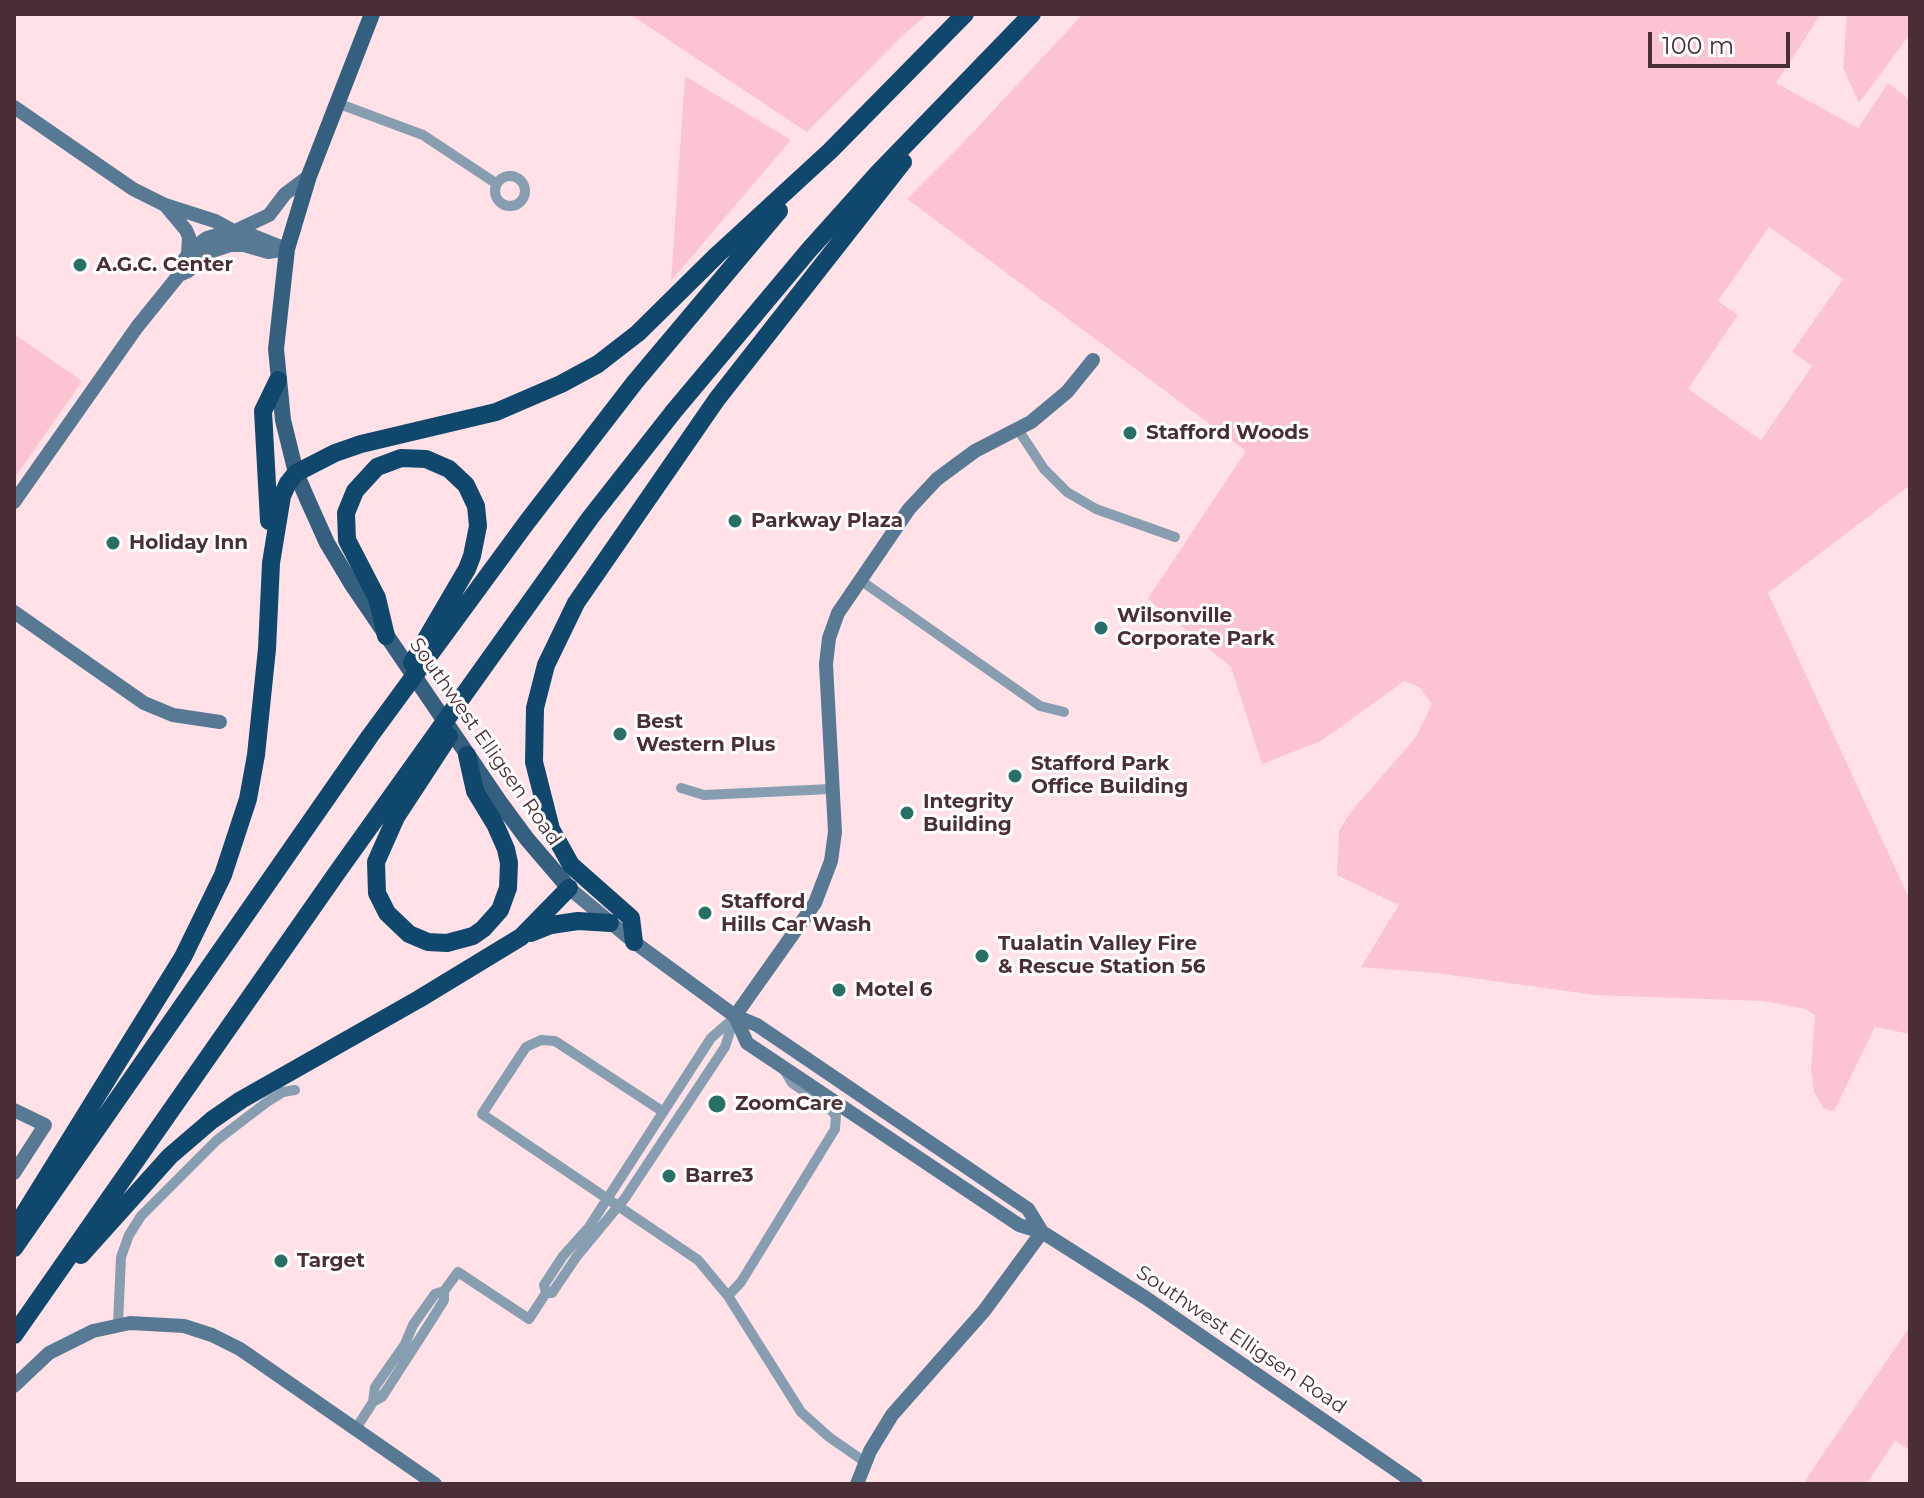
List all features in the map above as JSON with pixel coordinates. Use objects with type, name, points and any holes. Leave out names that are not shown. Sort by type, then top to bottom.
[{"type":"highway","points":[[271,563],[282,496],[296,473],[361,444],[496,412],[547,391],[598,364],[647,324],[830,151],[965,14]]},
{"type":"highway","points":[[14,1335],[336,874],[612,489],[731,342],[878,173],[1032,14]]},
{"type":"highway","points":[[634,942],[631,918],[584,879],[559,847],[538,788],[533,730],[540,685],[552,649],[576,603],[618,539],[717,399],[954,97]]},
{"type":"highway","points":[[14,1248],[370,736],[527,522],[635,382],[830,151]]},
{"type":"highway","points":[[14,1230],[183,957],[223,875],[248,799],[256,755],[267,649],[271,563],[263,411],[278,380]]},
{"type":"highway","points":[[370,736],[467,569],[476,542],[479,517],[472,496],[459,477],[426,459],[401,458],[377,467],[355,491],[346,513],[347,540],[377,598],[389,640]]},
{"type":"highway","points":[[467,755],[475,791],[506,849],[508,888],[500,910],[473,936],[447,943],[428,942],[409,934],[387,913],[377,893],[376,862],[396,817],[474,696],[513,626]]},
{"type":"highway","points":[[521,937],[569,888]]},
{"type":"highway","points":[[34,1307],[170,1156],[241,1100],[467,972],[521,937],[551,925],[578,921],[610,923]]},
{"type":"main road","name":"Southwest Elligsen Road","points":[[372,14],[309,176],[287,249],[276,333],[283,420],[296,473],[327,543],[467,755],[527,839],[569,888]]},
{"type":"street","points":[[337,103],[423,135],[497,184]]},
{"type":"street","points":[[14,107],[119,180],[165,205],[287,249]]},
{"type":"street","points":[[14,502],[137,327],[179,275],[188,271],[221,241],[269,215],[285,194],[309,176]]},
{"type":"street","points":[[165,205],[186,230],[189,237],[188,254]]},
{"type":"street","points":[[179,275],[180,265],[202,241],[240,244],[268,252],[287,249]]},
{"type":"street","points":[[355,1430],[373,1402],[382,1397],[444,1300],[444,1291],[458,1272],[529,1319],[546,1293],[544,1285],[563,1256],[589,1227],[711,1038],[735,1016],[815,903],[827,876],[835,832],[827,651],[838,613],[909,509],[937,479],[975,451],[1019,431],[1067,392],[1093,360]]},
{"type":"street","points":[[1019,431],[1044,469],[1067,492],[1096,509],[1175,537]]},
{"type":"street","points":[[860,580],[1040,706],[1064,712]]},
{"type":"street","points":[[14,612],[144,703],[173,715],[220,722]]},
{"type":"street","points":[[681,788],[704,795],[831,789]]},
{"type":"street","name":"Southwest Elligsen Road","points":[[569,888],[634,942],[735,1016],[757,1025],[1028,1209],[1042,1232]]},
{"type":"street","points":[[546,1293],[552,1293],[577,1256],[620,1206],[725,1047],[735,1016]]},
{"type":"street","name":"Southwest Elligsen Road","points":[[735,1016],[747,1043],[1019,1225],[1042,1232],[1146,1298],[1416,1484]]},
{"type":"street","points":[[662,1111],[555,1041],[541,1040],[526,1047],[482,1114],[698,1260],[728,1296],[801,1412],[829,1437],[865,1462]]},
{"type":"street","points":[[728,1296],[741,1282],[835,1129],[836,1116],[831,1110],[792,1083],[782,1067]]},
{"type":"street","points":[[118,1324],[121,1257],[129,1235],[141,1216],[217,1140],[267,1102],[283,1092],[295,1090]]},
{"type":"street","points":[[14,1110],[45,1125],[14,1173]]},
{"type":"street","points":[[857,1484],[865,1462],[900,1405],[972,1325],[1042,1232]]},
{"type":"street","points":[[14,1386],[33,1365],[80,1336],[118,1324],[161,1323],[212,1335],[240,1349],[435,1484]]},
{"type":"shaded area","points":[[630,14],[928,14],[807,132]]},
{"type":"shaded area","points":[[1083,14],[1821,14],[1776,83],[1858,128],[1888,83],[1910,100],[1910,485],[1768,593],[1910,900],[1910,1034],[1875,1027],[1834,1111],[1824,1109],[1814,1092],[1811,1069],[1815,1016],[1806,1009],[1763,1001],[1595,995],[1437,973],[1361,967],[1399,905],[1337,875],[1339,831],[1350,813],[1416,737],[1432,704],[1419,687],[1404,681],[1321,741],[1262,764],[1231,667],[1148,599],[1246,451],[907,199]],"holes":[[[1769,227],[1843,279],[1792,352],[1812,366],[1761,440],[1688,389],[1738,315],[1718,301]]]},
{"type":"shaded area","points":[[1847,14],[1910,14],[1910,34],[1859,103],[1843,68]]},
{"type":"shaded area","points":[[685,76],[791,140],[671,281]]},
{"type":"shaded area","points":[[14,334],[82,381],[14,479]]},
{"type":"shaded area","points":[[1910,1326],[1910,1450],[1895,1441],[1866,1484],[1803,1484]]},
{"type":"place","name":"A.G.C. Center","points":[[80,265]]},
{"type":"place","name":"Stafford Woods","points":[[1130,433]]},
{"type":"place","name":"Parkway Plaza","points":[[735,521]]},
{"type":"place","name":"Holiday Inn","points":[[113,543]]},
{"type":"place","name":"Wilsonville Corporate Park","points":[[1101,628]]},
{"type":"place","name":"Best Western Plus","points":[[620,734]]},
{"type":"place","name":"Stafford Park Office Building","points":[[1015,776]]},
{"type":"place","name":"Integrity Building","points":[[907,813]]},
{"type":"place","name":"Stafford Hills Car Wash","points":[[705,913]]},
{"type":"place","name":"Tualatin Valley Fire & Rescue Station 56","points":[[982,956]]},
{"type":"place","name":"Motel 6","points":[[839,990]]},
{"type":"place","name":"ZoomCare","points":[[717,1104]]},
{"type":"place","name":"Barre3","points":[[669,1176]]},
{"type":"place","name":"Target","points":[[281,1261]]}]
